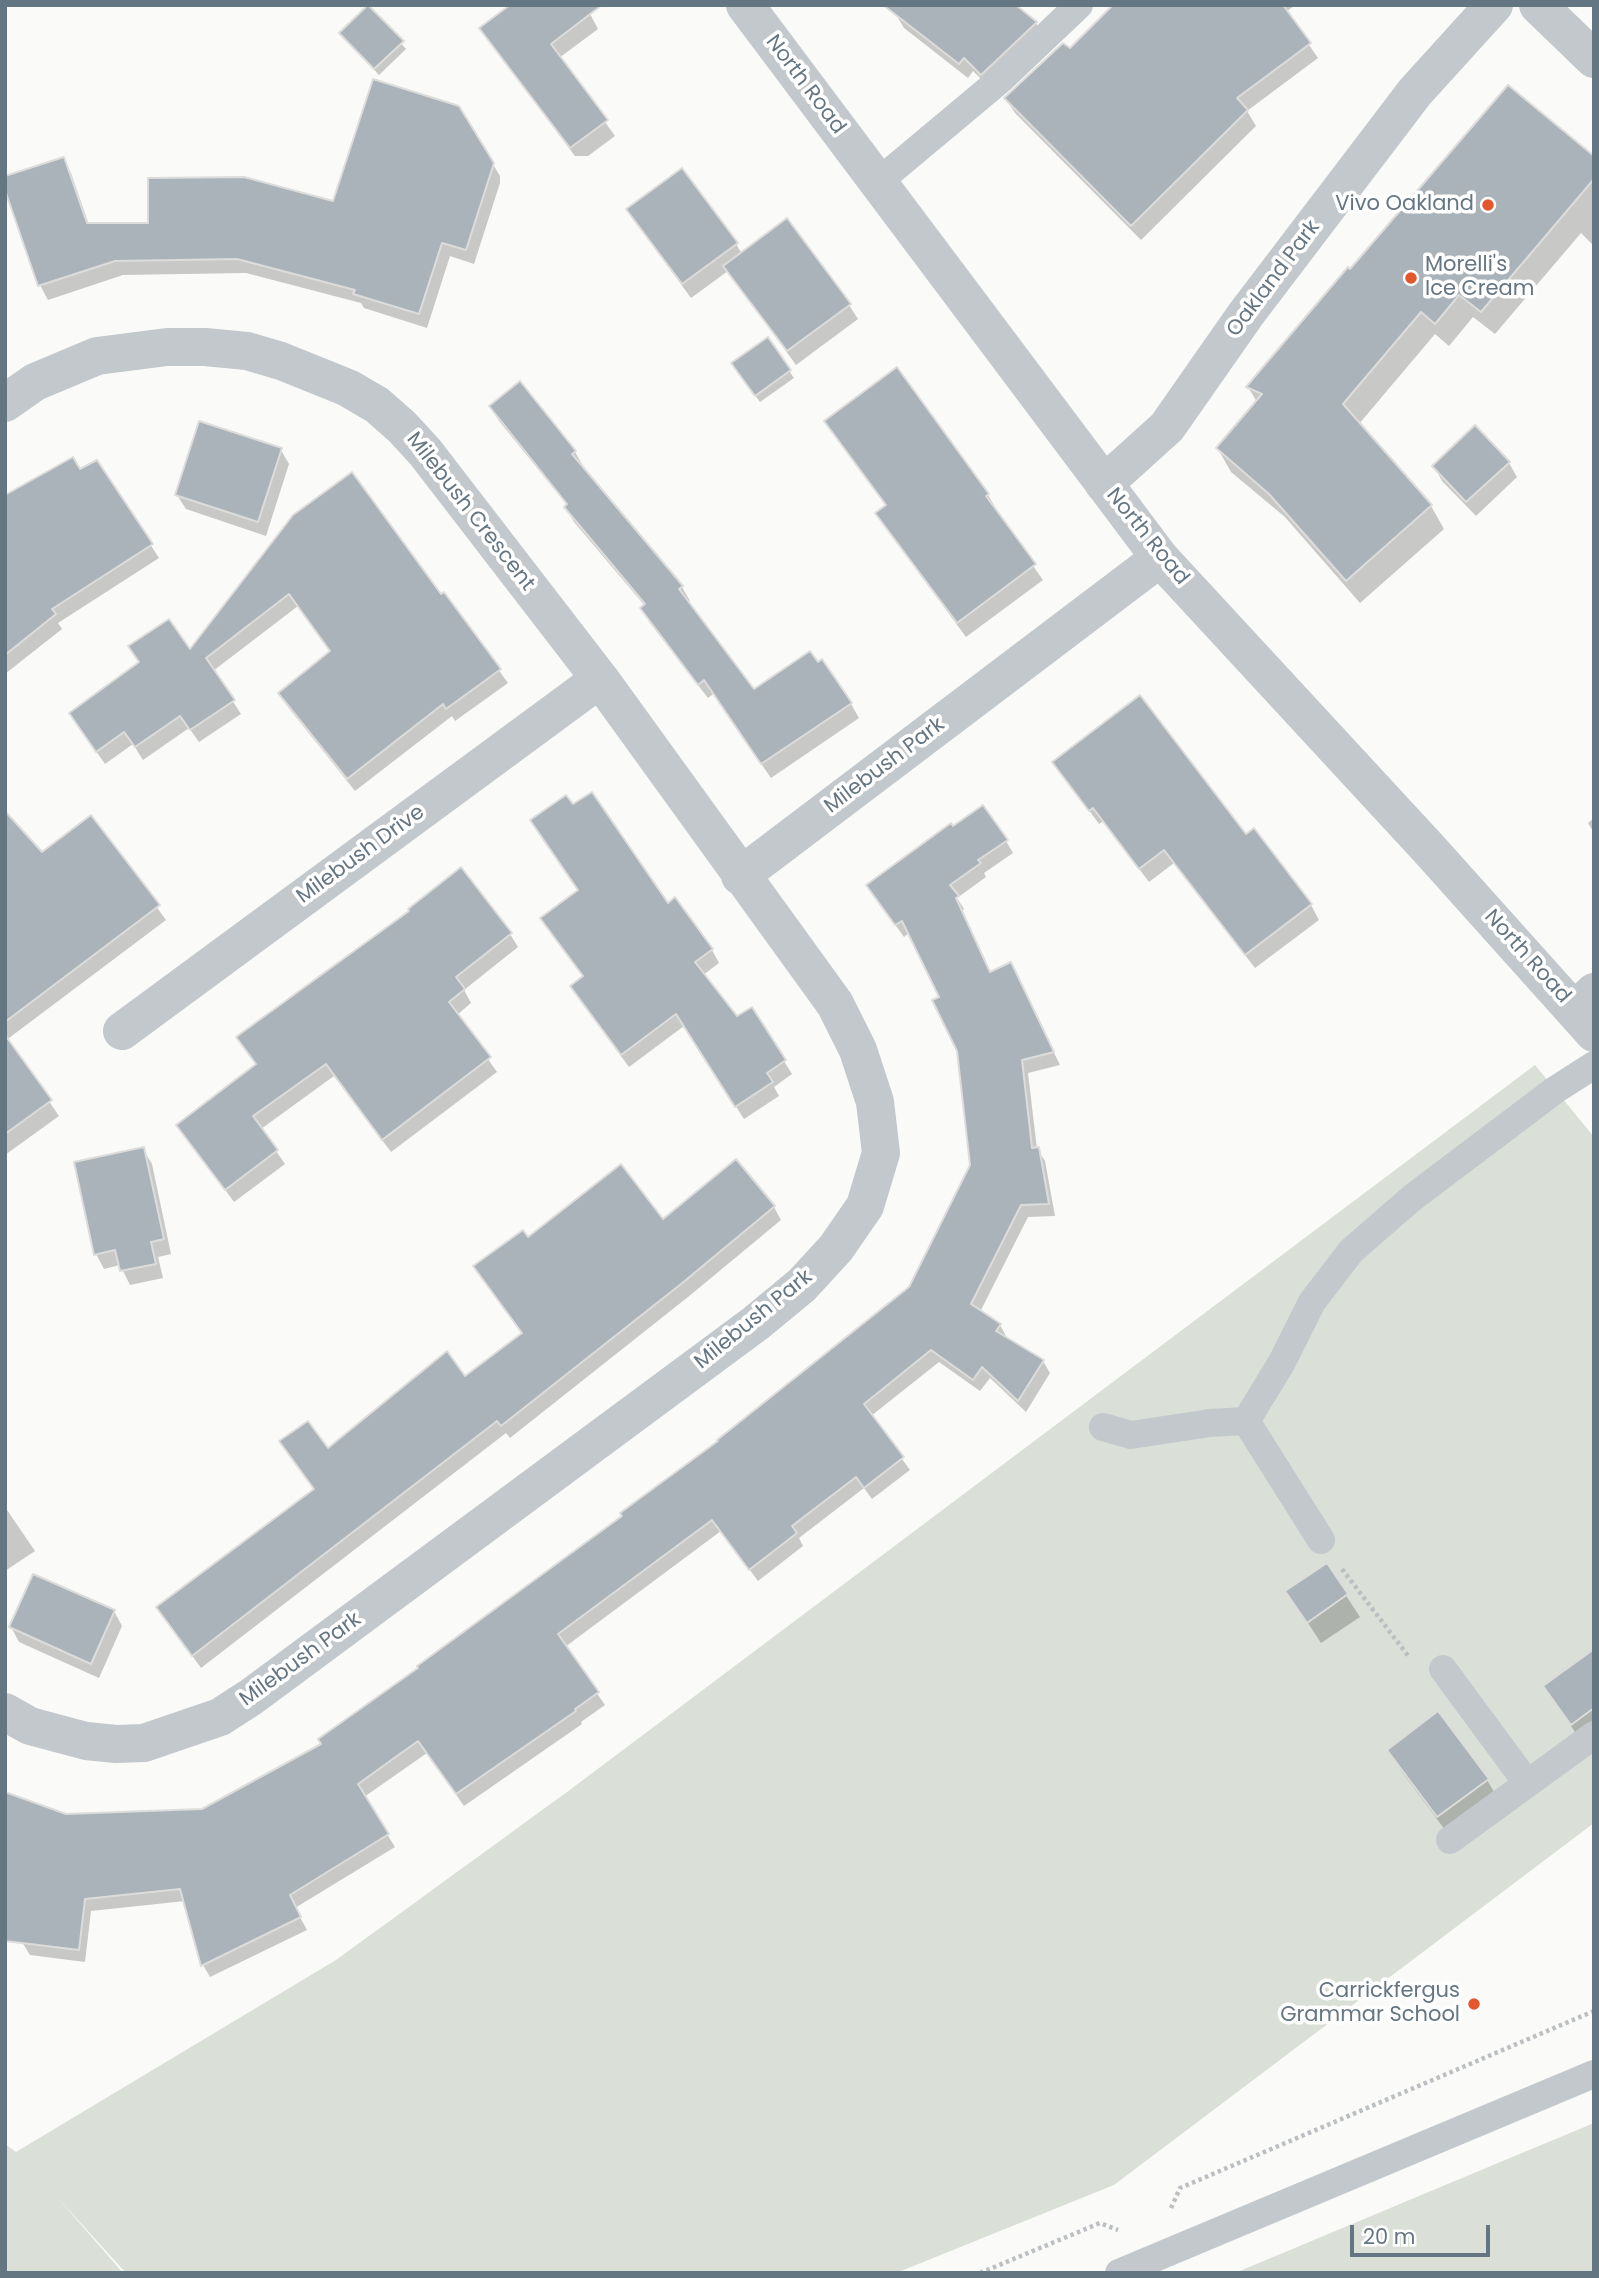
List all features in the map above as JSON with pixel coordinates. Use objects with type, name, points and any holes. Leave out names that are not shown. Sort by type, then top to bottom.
[{"type":"street","name":"North Road","points":[[744,5],[1160,558],[1587,1012]]},
{"type":"street","name":"Oakland Park","points":[[1104,484],[1151,444],[1174,419],[1246,314],[1415,92],[1494,5]]},
{"type":"street","points":[[1538,5],[1594,59]]},
{"type":"street","name":"Milebush Crescent","points":[[5,403],[35,382],[97,356],[167,347],[205,347],[247,351],[315,373],[377,405],[425,452],[600,679],[740,876]]},
{"type":"street","name":"Milebush Park","points":[[5,1712],[30,1726],[86,1741],[116,1744],[144,1743],[220,1717],[251,1697],[756,1323],[802,1285],[836,1248],[864,1206],[881,1153],[875,1102],[858,1050],[835,1004],[740,876],[1160,558]]},
{"type":"street","name":"Milebush Drive","points":[[122,1031],[600,679]]},
{"type":"lane","points":[[877,182],[1000,80],[1079,5]]},
{"type":"lane","points":[[1245,1421],[1282,1362],[1312,1302],[1351,1251],[1412,1198],[1555,1090],[1594,1065]]},
{"type":"lane","points":[[1103,1427],[1131,1435],[1210,1423],[1245,1421]]},
{"type":"lane","points":[[1245,1421],[1321,1540]]},
{"type":"lane","points":[[1443,1669],[1527,1783]]},
{"type":"lane","points":[[1450,1840],[1594,1735]]},
{"type":"lane","points":[[1119,2273],[1594,2074]]},
{"type":"path","points":[[1321,1540],[1427,1680],[1443,1669]]},
{"type":"path","points":[[1171,2209],[1180,2188],[1594,2011]]},
{"type":"path","points":[[980,2273],[1100,2223],[1120,2231]]},
{"type":"shaded area","points":[[1535,1065],[1594,1137],[1594,1823],[1114,2185],[896,2273],[126,2273],[57,2197],[123,2273],[5,2273],[5,2144],[16,2152],[336,1960],[567,1792]]},
{"type":"shaded area","points":[[1594,2123],[1594,2273],[1235,2273],[1474,2173]]},
{"type":"building","points":[[368,5],[404,41],[374,69],[339,33]]},
{"type":"building","points":[[510,5],[602,5],[551,44],[608,120],[570,148],[479,28]]},
{"type":"building","points":[[883,5],[1016,5],[1037,22],[981,75],[964,58],[959,64]]},
{"type":"building","points":[[1113,5],[1283,5],[1311,43],[1237,98],[1248,110],[1131,226],[1004,98],[1063,43],[1070,48]]},
{"type":"building","points":[[373,79],[459,106],[494,163],[466,250],[442,243],[419,314],[353,294],[355,290],[237,259],[115,261],[38,286],[5,190],[5,176],[64,157],[87,223],[148,223],[148,178],[244,177],[333,201]]},
{"type":"building","points":[[1508,85],[1594,156],[1594,179],[1481,312],[1459,295],[1435,324],[1421,312],[1343,404],[1432,505],[1346,581],[1269,494],[1216,448],[1262,394],[1246,387]]},
{"type":"building","points":[[682,168],[738,243],[682,284],[626,209]]},
{"type":"building","points":[[787,218],[851,304],[787,351],[723,266]]},
{"type":"building","points":[[768,337],[791,370],[755,396],[731,363]]},
{"type":"building","points":[[897,367],[1036,564],[957,623],[875,513],[886,505],[824,421]]},
{"type":"building","points":[[520,381],[576,451],[572,454],[683,586],[679,589],[754,689],[810,651],[818,662],[822,659],[852,703],[761,764],[704,680],[698,685],[640,608],[645,604],[564,507],[567,504],[489,406]]},
{"type":"building","points":[[199,421],[282,448],[258,522],[175,495]]},
{"type":"building","points":[[1475,425],[1510,462],[1466,502],[1432,466]]},
{"type":"building","points":[[73,457],[80,469],[97,460],[153,544],[52,609],[56,614],[5,655],[5,495]]},
{"type":"building","points":[[352,472],[441,594],[444,592],[501,669],[446,709],[443,704],[347,779],[278,693],[330,651],[289,594],[206,658],[235,700],[190,730],[180,716],[135,747],[124,732],[96,752],[69,713],[139,662],[128,646],[169,619],[190,649],[293,515]]},
{"type":"building","points":[[1140,695],[1246,834],[1254,828],[1312,904],[1245,955],[1164,850],[1139,869],[1093,808],[1089,811],[1052,762]]},
{"type":"building","points":[[592,792],[668,903],[675,897],[713,949],[695,962],[737,1016],[752,1007],[786,1060],[767,1073],[773,1082],[735,1107],[676,1014],[621,1055],[570,986],[583,976],[540,918],[578,890],[530,820],[566,795],[573,804]]},
{"type":"building","points":[[983,805],[1008,840],[978,860],[981,863],[950,885],[959,896],[956,898],[990,972],[1011,962],[1054,1052],[1022,1060],[1032,1148],[1039,1147],[1049,1204],[1021,1205],[971,1304],[1001,1324],[996,1331],[1044,1360],[1018,1401],[982,1367],[973,1380],[931,1350],[864,1404],[904,1457],[864,1488],[856,1477],[792,1526],[797,1533],[749,1570],[712,1520],[558,1634],[599,1692],[575,1709],[576,1711],[456,1794],[418,1741],[358,1784],[389,1834],[290,1895],[301,1917],[201,1966],[180,1889],[85,1899],[79,1950],[5,1941],[5,1792],[66,1814],[202,1809],[321,1744],[318,1739],[622,1516],[620,1513],[718,1441],[909,1287],[970,1165],[957,1051],[932,1000],[939,997],[902,921],[895,925],[866,885],[951,823],[953,826]]},
{"type":"building","points":[[5,811],[42,852],[91,815],[160,905],[5,1022]]},
{"type":"building","points":[[461,867],[512,933],[456,977],[465,989],[449,1002],[491,1057],[382,1140],[326,1064],[253,1116],[278,1150],[225,1190],[176,1125],[256,1064],[236,1037],[409,911],[408,909]]},
{"type":"building","points":[[5,1035],[52,1100],[5,1134]]},
{"type":"building","points":[[144,1147],[164,1239],[151,1242],[156,1264],[120,1271],[115,1250],[94,1255],[74,1162]]},
{"type":"building","points":[[736,1159],[775,1206],[501,1426],[497,1421],[192,1656],[156,1607],[314,1489],[279,1441],[308,1421],[328,1448],[447,1351],[465,1376],[522,1333],[473,1266],[523,1230],[528,1237],[621,1164],[663,1219]]},
{"type":"building","points":[[1327,1563],[1348,1594],[1307,1623],[1285,1591]]},
{"type":"building","points":[[33,1574],[115,1610],[91,1664],[9,1627]]},
{"type":"building","points":[[1594,1649],[1594,1708],[1571,1725],[1543,1686]]},
{"type":"building","points":[[1438,1711],[1489,1779],[1437,1817],[1387,1750]]},
{"type":"place","name":"Vivo Oakland","points":[[1488,205]]},
{"type":"place","name":"Morelli's Ice Cream","points":[[1411,278]]},
{"type":"place","name":"Carrickfergus Grammar School","points":[[1474,2004]]}]
